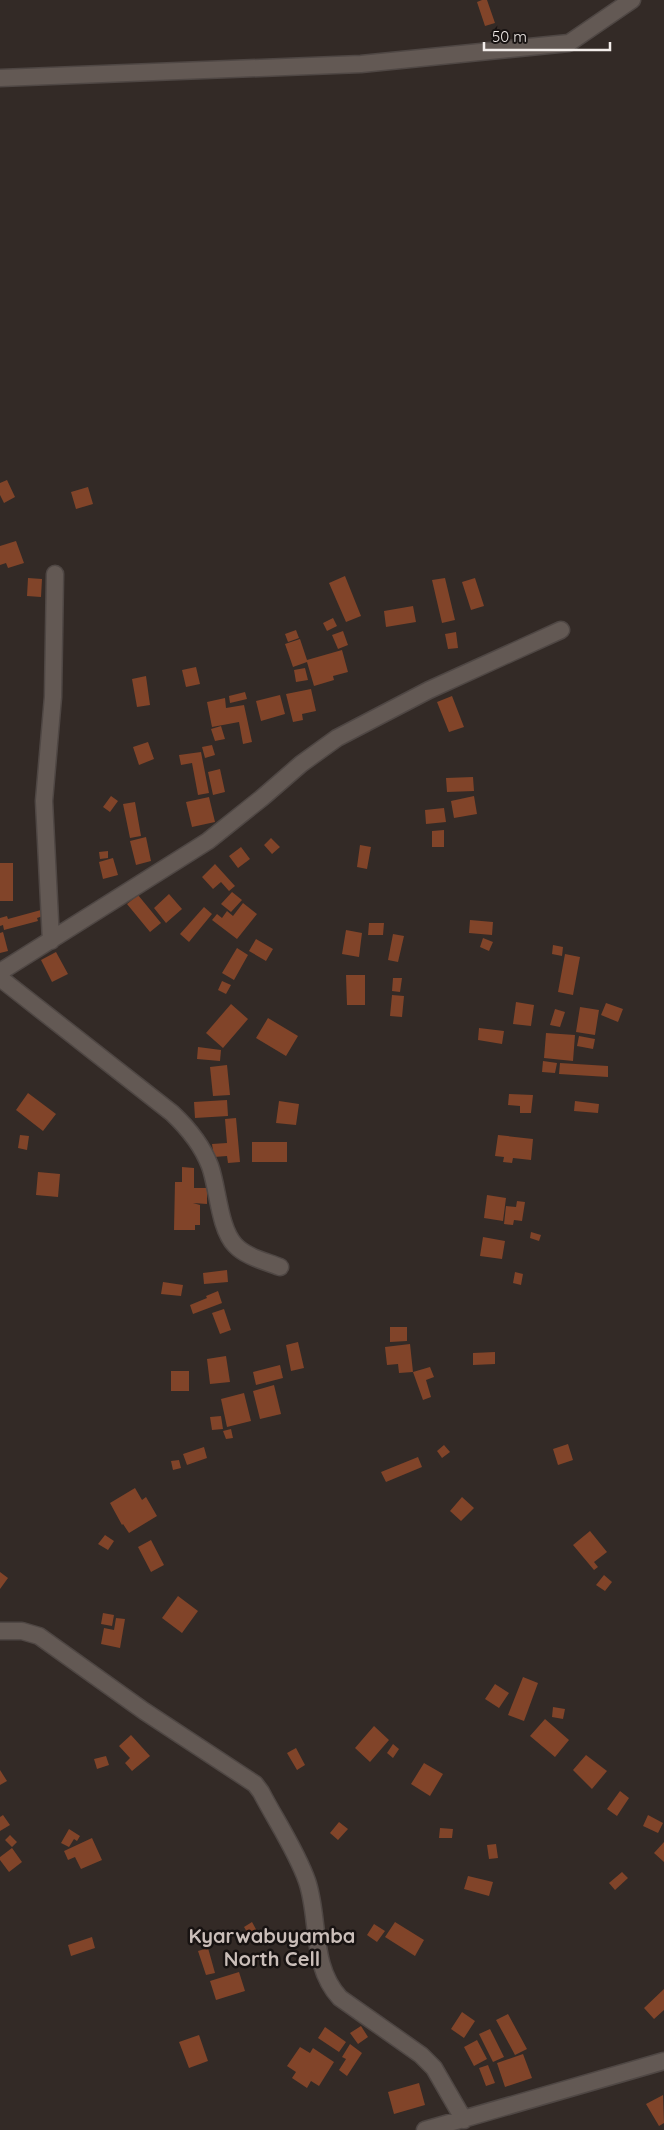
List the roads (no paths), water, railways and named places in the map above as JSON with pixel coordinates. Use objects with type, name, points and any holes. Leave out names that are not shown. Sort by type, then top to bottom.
[{"type":"street","points":[[0,78],[361,64],[569,43],[632,0]]},
{"type":"street","points":[[52,941],[44,801],[53,697],[55,574]]},
{"type":"street","points":[[0,972],[208,841],[264,797],[301,764],[337,738],[429,690],[562,630]]},
{"type":"street","points":[[0,978],[172,1113],[185,1126],[200,1144],[210,1166],[228,1234],[235,1245],[248,1254],[280,1267]]},
{"type":"street","points":[[0,1631],[22,1631],[39,1636],[144,1711],[255,1784],[302,1868],[307,1882],[324,1975],[330,1987],[340,1998],[421,2055],[434,2068],[464,2120]]},
{"type":"street","points":[[425,2130],[664,2061]]},
{"type":"district","name":"Kyarwabuyamba North Cell","points":[[272,1946]]}]
